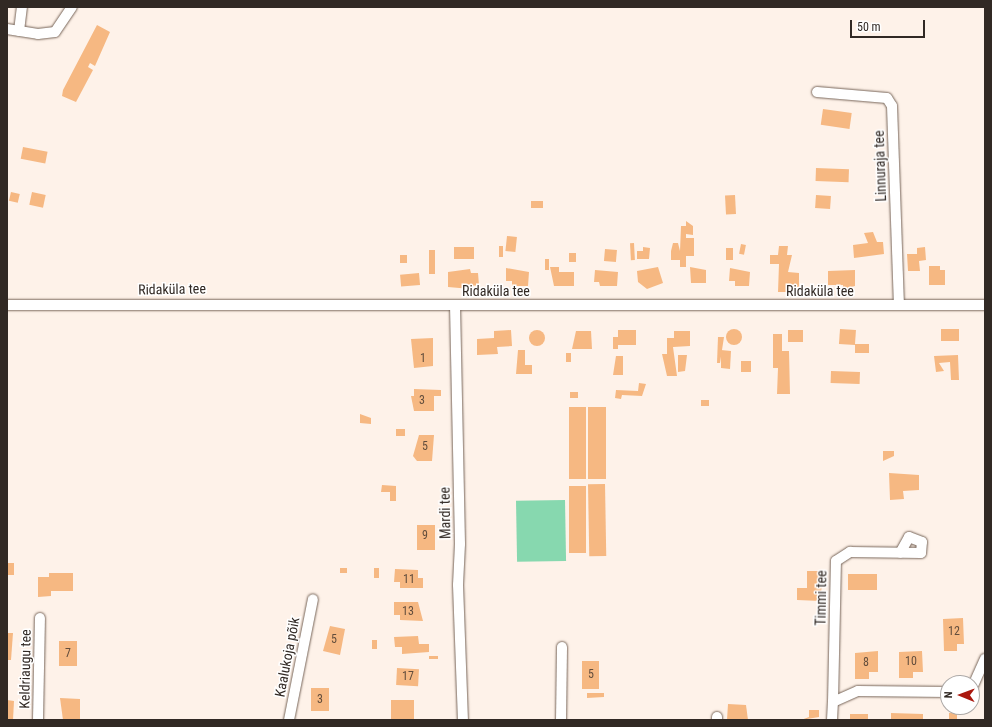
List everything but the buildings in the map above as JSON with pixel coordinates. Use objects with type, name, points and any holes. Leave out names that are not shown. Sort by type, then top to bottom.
[{"type":"street","points":[[19,31],[22,7]]},
{"type":"street","points":[[7,29],[19,31],[55,32],[72,7]]},
{"type":"street","name":"Linnuraja tee","points":[[817,92],[887,98],[892,106],[899,305]]},
{"type":"street","name":"Ridaküla tee","points":[[7,305],[985,305]]},
{"type":"street","name":"Mardi tee","points":[[455,305],[460,544],[458,585],[463,720]]},
{"type":"street","name":"Timmi tee","points":[[832,720],[834,702],[836,561],[850,552],[900,553]]},
{"type":"street","name":"Kaalukoja põik","points":[[290,720],[313,599]]},
{"type":"street","name":"Keldriaugu tee","points":[[38,720],[40,618]]},
{"type":"street","points":[[561,720],[562,646]]},
{"type":"street","points":[[978,675],[985,659]]},
{"type":"street","points":[[834,702],[858,691],[940,692]]},
{"type":"green space","points":[[565,500],[566,561],[517,562],[516,501]]}]
